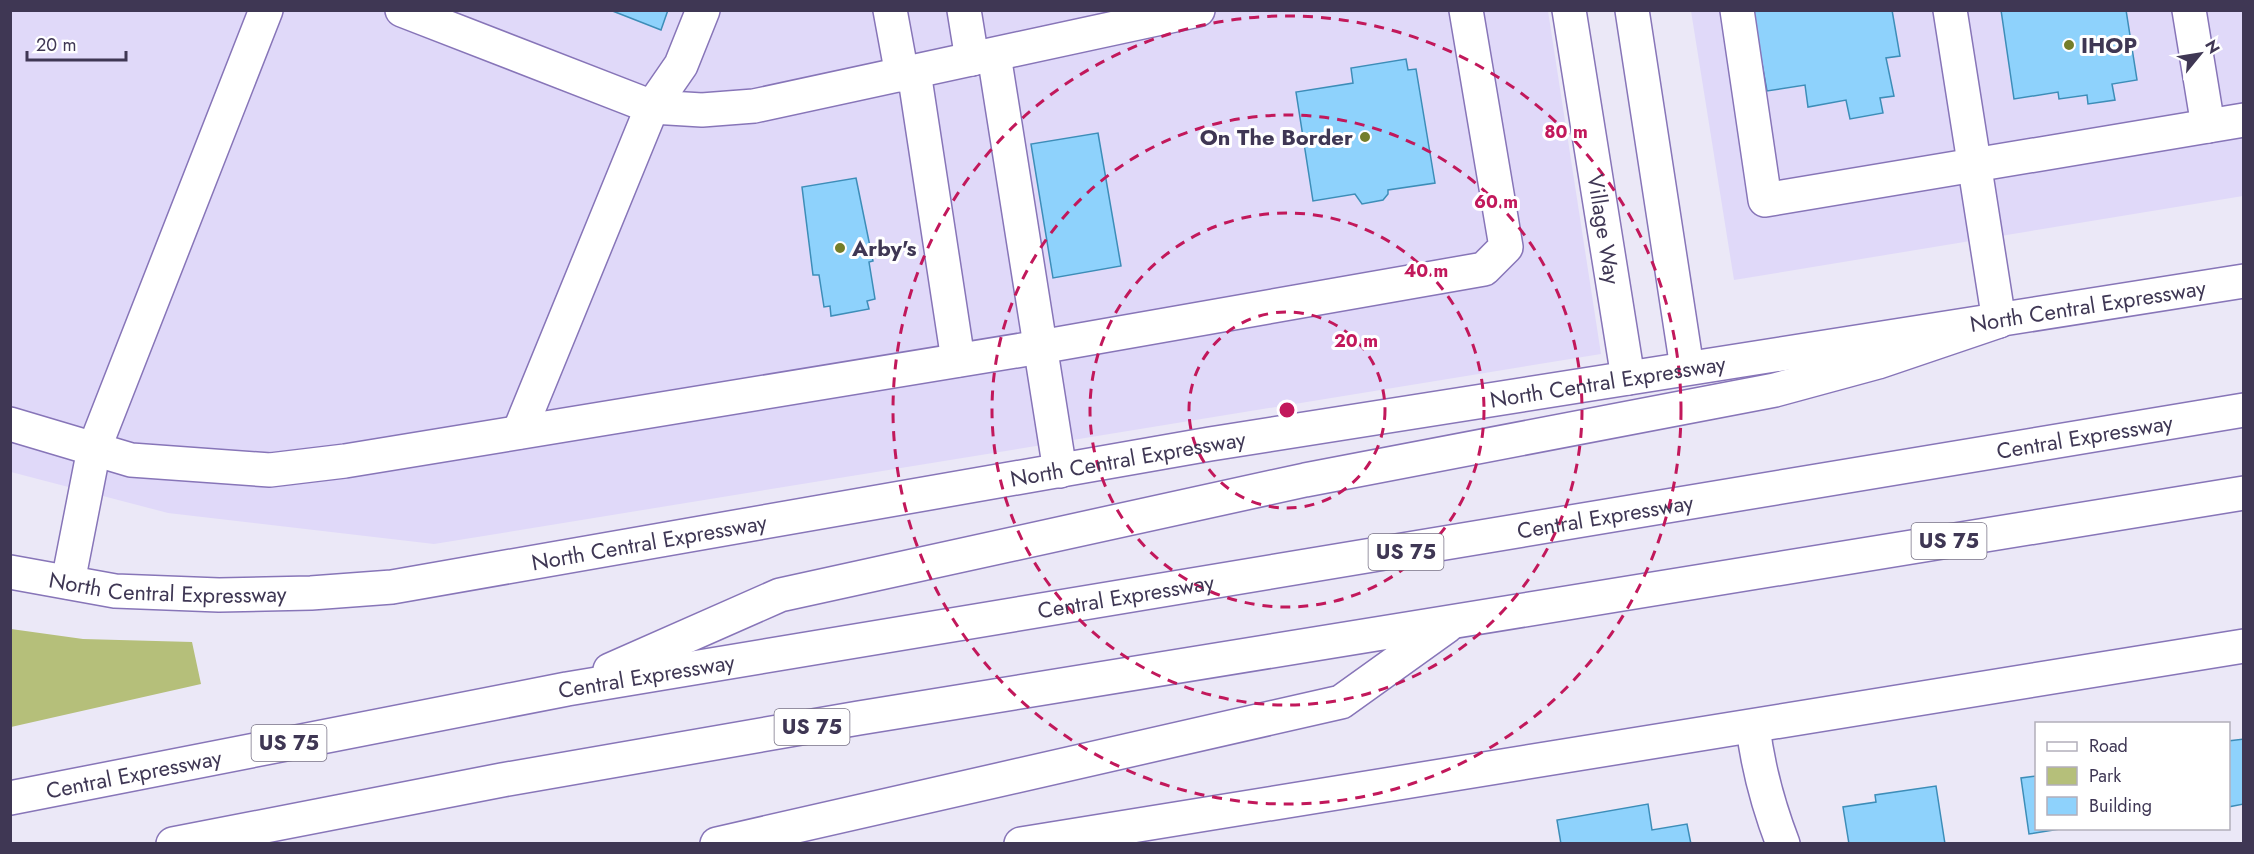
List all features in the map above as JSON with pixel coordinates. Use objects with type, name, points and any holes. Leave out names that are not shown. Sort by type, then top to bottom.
[{"type":"main road","points":[[68,582],[94,449],[266,10]]},
{"type":"main road","points":[[402,10],[652,108],[702,110],[754,106],[1198,10]]},
{"type":"main road","points":[[519,432],[652,108],[681,65],[702,10]]},
{"type":"main road","points":[[890,10],[908,73],[958,360]]},
{"type":"main road","points":[[964,10],[983,57],[1040,347],[1060,471]]},
{"type":"main road","points":[[10,424],[131,460],[270,470],[345,461],[1040,347],[1484,269],[1506,247],[1466,10]]},
{"type":"main road","name":"Village Way","points":[[1569,10],[1628,378]]},
{"type":"main road","points":[[1632,10],[1688,368]]},
{"type":"main road","points":[[1737,10],[1765,200],[2244,120]]},
{"type":"main road","points":[[567,689],[780,595],[1305,480],[1775,390],[1878,362],[1999,321],[1950,10]]},
{"type":"main road","points":[[2189,10],[2208,126]]},
{"type":"main road","name":"North Central Expressway","points":[[10,572],[116,591],[219,595],[311,593],[392,586],[1060,471],[1688,368],[2244,281]]},
{"type":"main road","name":"Central Expressway","points":[[10,798],[567,689],[1463,542],[2244,410]]},
{"type":"main road","name":"US 75","points":[[173,843],[625,758],[2244,493]]},
{"type":"main road","points":[[717,843],[1341,702],[1453,622]]},
{"type":"main road","points":[[1021,843],[1753,727],[2244,646]]},
{"type":"main road","points":[[1753,727],[1760,771],[1783,843]]},
{"type":"shaded area","points":[[10,11],[1548,11],[1601,354],[434,544],[168,513],[11,472]]},
{"type":"shaded area","points":[[1691,11],[2243,11],[2243,196],[1734,280]]},
{"type":"green space","points":[[11,629],[83,639],[192,642],[201,684],[11,727]]},
{"type":"building","points":[[610,10],[668,10],[661,30]]},
{"type":"building","points":[[1752,10],[1892,10],[1900,56],[1886,58],[1894,96],[1880,98],[1883,113],[1850,119],[1846,100],[1808,107],[1805,85],[1767,91]]},
{"type":"building","name":"IHOP","points":[[2001,10],[2126,10],[2137,80],[2112,84],[2115,100],[2088,104],[2087,95],[2059,99],[2058,92],[2014,99]]},
{"type":"building","name":"On The Border","points":[[1406,59],[1408,70],[1416,69],[1435,183],[1388,190],[1383,200],[1362,204],[1355,194],[1313,201],[1296,92],[1353,83],[1351,68]]},
{"type":"building","points":[[1098,133],[1121,266],[1053,278],[1031,144]]},
{"type":"building","name":"Arby's","points":[[856,178],[873,261],[869,262],[875,299],[867,301],[869,309],[831,316],[830,306],[824,307],[819,275],[813,275],[802,187]]},
{"type":"building","points":[[2244,739],[2244,804],[2230,807],[2230,741]]},
{"type":"building","points":[[2035,776],[2035,830],[2054,830],[2029,834],[2021,778]]},
{"type":"building","points":[[1936,786],[1945,844],[1849,844],[1843,807],[1876,802],[1875,795]]},
{"type":"building","points":[[1648,804],[1652,830],[1687,824],[1691,844],[1561,844],[1557,820]]},
{"type":"place","name":"IHOP","points":[[2069,45]]},
{"type":"place","name":"On The Border","points":[[1365,137]]},
{"type":"place","name":"Arby's","points":[[840,248]]}]
